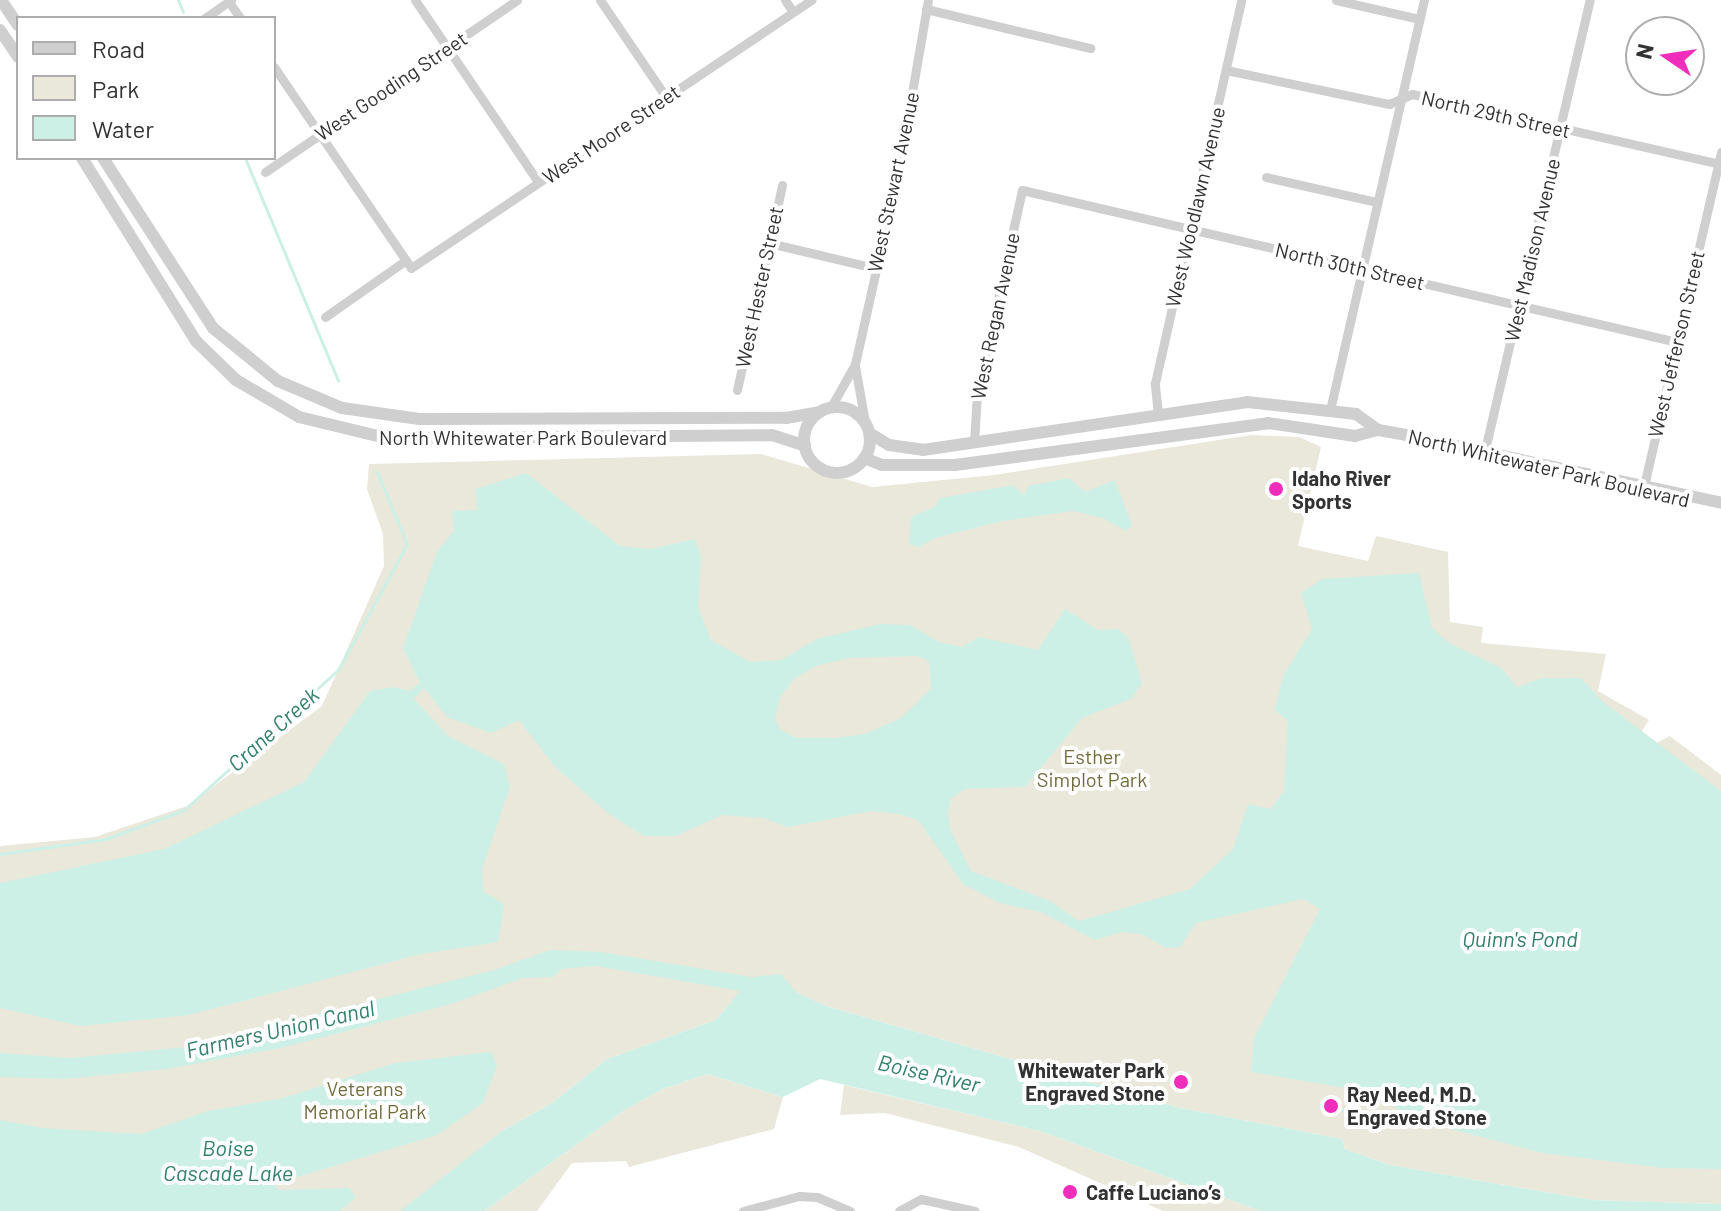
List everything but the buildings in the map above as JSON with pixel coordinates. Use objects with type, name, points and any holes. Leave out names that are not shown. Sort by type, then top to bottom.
[{"type":"street","points":[[1,0],[16,22]]},
{"type":"street","points":[[415,0],[538,182]]},
{"type":"street","name":"West Gooding Street","points":[[265,172],[517,0]]},
{"type":"street","points":[[600,0],[666,97]]},
{"type":"street","points":[[785,0],[793,12]]},
{"type":"street","name":"West Moore Street","points":[[325,317],[538,182],[812,0]]},
{"type":"street","name":"West Woodlawn Avenue","points":[[1158,414],[1155,383],[1241,0]]},
{"type":"street","points":[[1336,0],[1419,19]]},
{"type":"street","points":[[1330,410],[1424,0]]},
{"type":"street","name":"West Madison Avenue","points":[[1484,454],[1590,0]]},
{"type":"street","points":[[208,16],[230,1]]},
{"type":"street","points":[[927,5],[1090,48]]},
{"type":"street","name":"West Stewart Avenue","points":[[825,410],[855,364],[900,162],[927,5]]},
{"type":"street","points":[[0,30],[16,54]]},
{"type":"street","points":[[276,70],[408,264]]},
{"type":"street","name":"North 29th Street","points":[[1226,70],[1389,104],[1412,94],[1720,164]]},
{"type":"street","name":"West Jefferson Street","points":[[1643,490],[1721,152]]},
{"type":"street","name":"North Whitewater Park Boulevard","points":[[83,160],[196,341],[236,380],[299,417],[386,438],[772,435],[805,446]]},
{"type":"street","name":"North Whitewater Park Boulevard","points":[[104,160],[213,328],[278,381],[342,408],[419,419],[799,418],[825,410]]},
{"type":"street","points":[[1266,177],[1377,202]]},
{"type":"street","name":"West Hester Street","points":[[737,390],[782,185]]},
{"type":"street","name":"North 30th Street","points":[[1022,190],[1677,342]]},
{"type":"street","name":"West Regan Avenue","points":[[974,443],[977,393],[1022,190]]},
{"type":"street","points":[[769,243],[875,268]]},
{"type":"street","name":"West Stewart Avenue","points":[[855,364],[867,428]]},
{"type":"street","name":"North Whitewater Park Boulevard","points":[[867,428],[889,445],[923,450],[1247,402],[1356,414],[1378,430],[1643,490],[1721,503]]},
{"type":"street","points":[[850,409],[867,428],[864,458],[851,469],[833,472],[814,462],[805,446],[807,427],[825,410],[850,409]]},
{"type":"street","name":"North Whitewater Park Boulevard","points":[[864,458],[882,465],[955,465],[1253,423],[1355,436],[1378,430]]},
{"type":"street","points":[[743,1211],[799,1196],[817,1197],[850,1211]]},
{"type":"street","points":[[899,1211],[921,1199],[975,1211]]},
{"type":"green space","name":"Esther Simplot Park","points":[[1251,435],[1299,437],[1321,447],[1298,546],[1368,561],[1376,536],[1448,552],[1450,622],[1483,627],[1481,643],[1606,654],[1598,691],[1649,720],[1642,731],[1656,743],[1670,736],[1721,775],[1721,1204],[1591,1200],[1390,1165],[1345,1149],[1342,1139],[1180,1108],[826,1006],[796,992],[725,1009],[716,1020],[607,1059],[552,1103],[502,1131],[404,1211],[0,1211],[0,846],[95,837],[187,806],[322,706],[384,566],[383,534],[367,489],[369,464],[761,454],[872,487],[994,475]]},
{"type":"green space","points":[[707,1074],[783,1097],[774,1129],[629,1167],[626,1161],[572,1163],[537,1211],[484,1211],[623,1111],[663,1089]]},
{"type":"green space","points":[[844,1085],[1040,1131],[1261,1211],[1163,1211],[1019,1147],[885,1113],[840,1115]]},
{"type":"water","name":"Quinn's Pond","points":[[526,473],[620,546],[651,549],[695,539],[701,557],[698,607],[711,640],[750,662],[781,660],[817,639],[880,624],[911,625],[939,642],[962,647],[979,637],[1038,650],[1065,609],[1098,630],[1118,629],[1128,637],[1142,683],[1131,699],[1082,718],[1025,787],[964,789],[951,799],[948,813],[950,829],[971,871],[1050,901],[1079,921],[1190,889],[1233,849],[1248,804],[1271,809],[1284,791],[1288,721],[1275,710],[1283,676],[1312,629],[1301,593],[1322,579],[1419,573],[1432,628],[1449,643],[1501,668],[1517,687],[1542,678],[1581,678],[1602,701],[1721,791],[1721,1169],[1664,1168],[1542,1153],[1416,1120],[1369,1092],[1251,1072],[1254,1038],[1320,909],[1303,899],[1196,923],[1180,947],[1166,948],[1142,934],[1121,932],[1095,940],[1041,912],[1000,903],[963,884],[918,820],[899,814],[871,811],[788,827],[763,818],[722,815],[676,836],[644,836],[609,814],[555,767],[519,720],[491,733],[447,717],[424,688],[414,699],[448,736],[504,764],[510,787],[482,869],[483,891],[504,904],[498,942],[421,954],[189,1015],[81,1026],[0,1008],[0,883],[164,849],[304,782],[370,691],[394,687],[409,691],[420,683],[403,648],[437,552],[454,531],[452,511],[477,510],[476,489]],"holes":[[[917,656],[929,661],[931,689],[901,718],[865,734],[796,738],[780,729],[775,719],[780,697],[795,678],[816,666],[849,658]]]},
{"type":"water","points":[[1069,478],[1085,492],[1115,480],[1132,525],[1126,531],[1103,518],[1073,511],[1002,521],[935,538],[919,547],[909,544],[911,517],[935,507],[940,498],[1013,485],[1024,496],[1028,486]]},
{"type":"water","points":[[550,950],[601,952],[751,977],[781,974],[796,992],[826,1006],[1180,1108],[1342,1139],[1345,1149],[1390,1165],[1591,1200],[1721,1204],[1721,1211],[1261,1211],[1040,1131],[820,1079],[783,1097],[707,1074],[663,1089],[623,1111],[484,1211],[400,1211],[502,1131],[552,1103],[607,1059],[716,1020],[740,991],[596,966],[562,969],[553,977],[523,978],[451,1004],[285,1047],[167,1069],[65,1079],[0,1077],[0,1053],[70,1058],[187,1047],[494,970]]},
{"type":"water","name":"Boise Cascade Lake","points":[[491,1052],[497,1065],[483,1103],[437,1135],[274,1184],[279,1190],[349,1188],[356,1197],[340,1211],[0,1211],[0,1120],[43,1128],[141,1134],[208,1111],[283,1098],[395,1063]]},
{"type":"waterway","name":"Crane Creek","points":[[178,0],[183,12]]},
{"type":"waterway","name":"Crane Creek","points":[[246,160],[338,380]]},
{"type":"waterway","name":"Crane Creek","points":[[0,854],[106,839],[184,810],[338,670],[407,544],[377,472]]},
{"type":"place","name":"Idaho River Sports","points":[[1276,489]]},
{"type":"place","name":"Whitewater Park Engraved Stone","points":[[1181,1082]]},
{"type":"place","name":"Ray Need, M.D. Engraved Stone","points":[[1331,1106]]},
{"type":"place","name":"Caffe Luciano’s","points":[[1070,1192]]},
{"type":"water label","name":"Farmers Union Canal","points":[[280,1029]]},
{"type":"water label","name":"Boise River","points":[[929,1073]]},
{"type":"park label","name":"Veterans Memorial Park","points":[[365,1100]]}]
